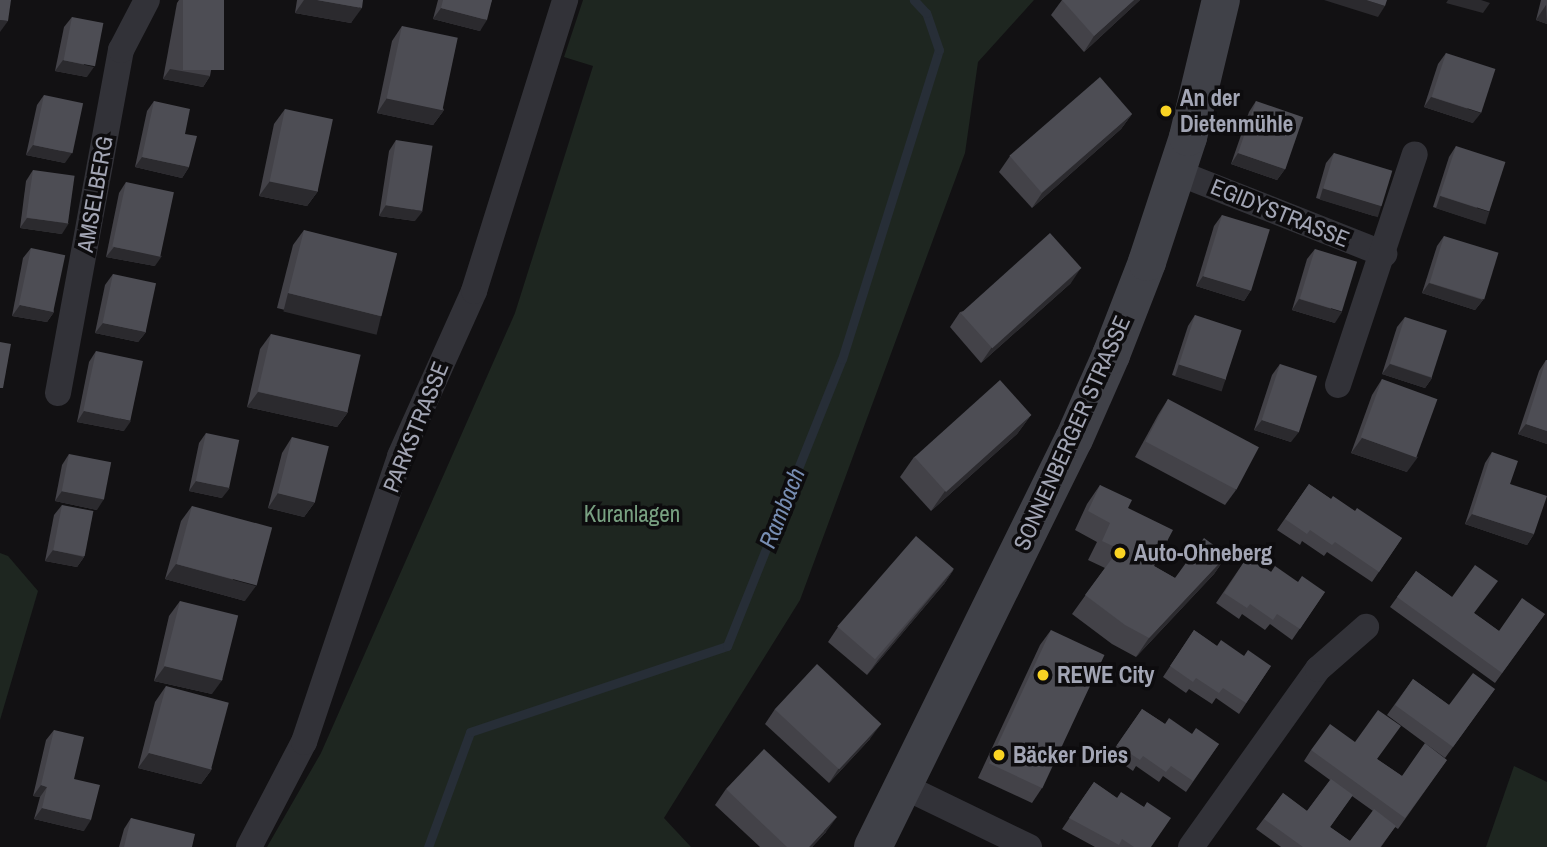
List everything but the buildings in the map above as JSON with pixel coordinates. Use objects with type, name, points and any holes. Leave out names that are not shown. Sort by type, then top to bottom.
[{"type":"main road","name":"SONNENBERGER STRASSE","points":[[873,847],[1080,427],[1136,291],[1177,172],[1221,0]]},
{"type":"street","name":"AMSELBERG","points":[[58,393],[121,50],[146,0]]},
{"type":"street","name":"PARKSTRASSE","points":[[248,847],[304,742],[400,456],[474,291],[565,0]]},
{"type":"street","points":[[1338,385],[1415,155]]},
{"type":"street","name":"EGIDYSTRASSE","points":[[1177,172],[1384,254]]},
{"type":"street","points":[[1191,847],[1318,668],[1366,627]]},
{"type":"street","points":[[904,786],[1029,847]]},
{"type":"green space","name":"Kuranlagen","points":[[583,0],[1034,0],[978,62],[965,153],[800,600],[664,818],[691,847],[267,847],[321,753],[515,313],[593,66],[564,57]]},
{"type":"green space","points":[[0,553],[8,556],[38,591],[0,720]]},
{"type":"green space","points":[[1514,766],[1547,782],[1547,847],[1486,847]]},
{"type":"waterway","name":"Rambach","points":[[428,847],[470,732],[727,646],[842,359],[939,50],[926,13],[914,0]]},
{"type":"place","name":"An der Dietenmühle","points":[[1166,111]]},
{"type":"place","name":"Auto-Ohneberg","points":[[1120,553]]},
{"type":"place","name":"REWE City","points":[[1043,675]]},
{"type":"place","name":"Bäcker Dries","points":[[999,755]]}]
